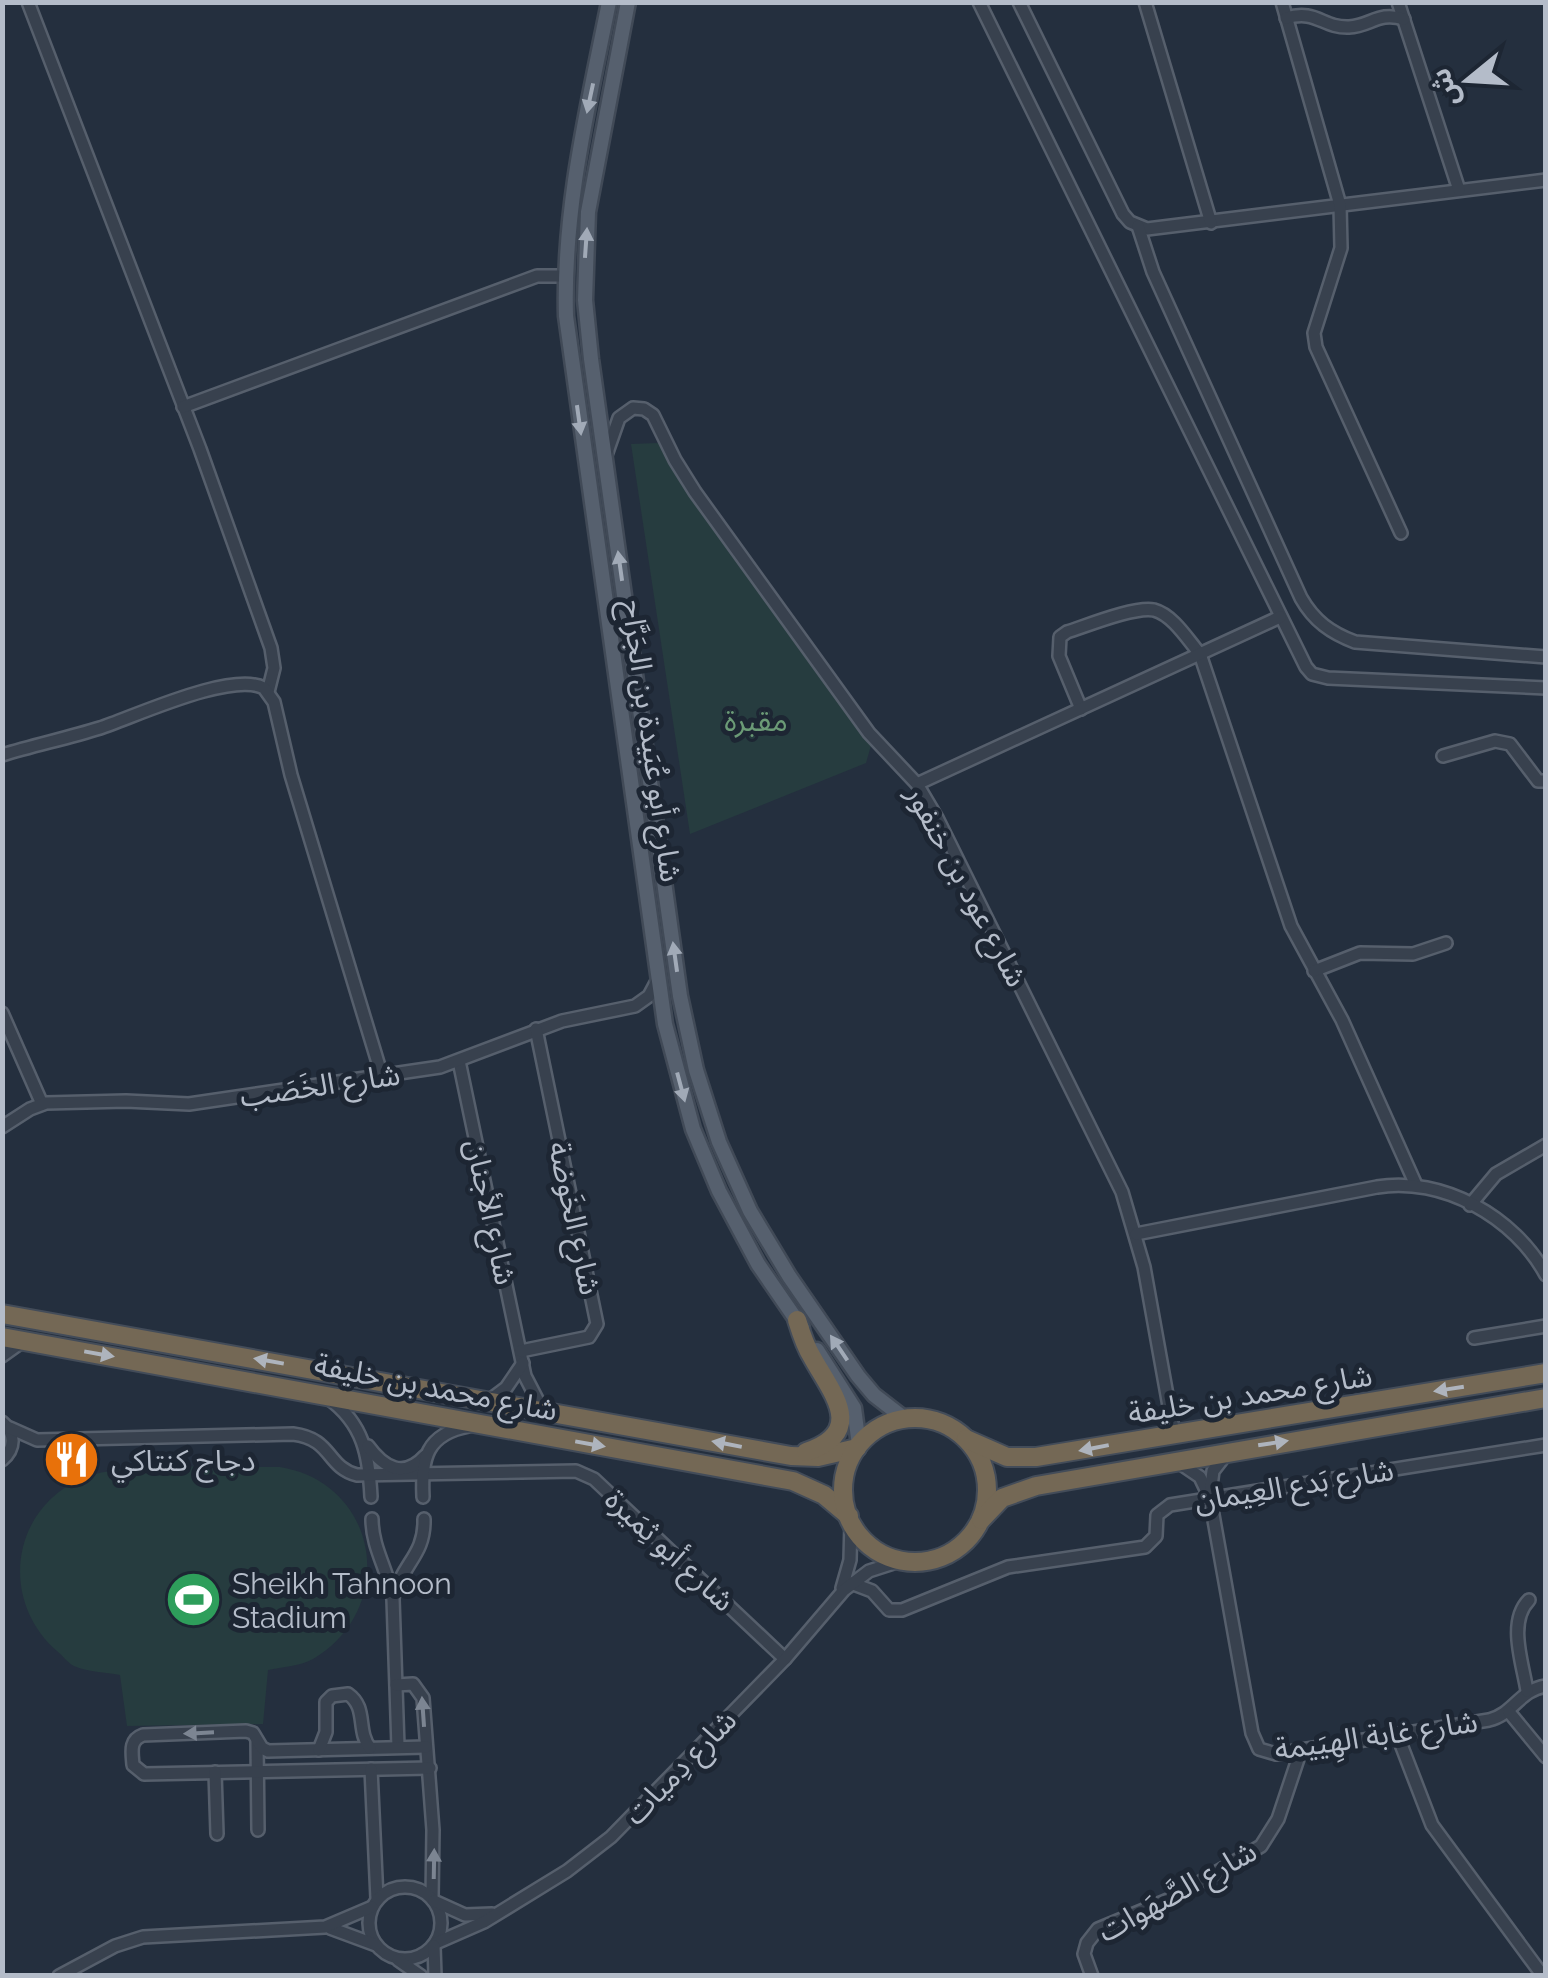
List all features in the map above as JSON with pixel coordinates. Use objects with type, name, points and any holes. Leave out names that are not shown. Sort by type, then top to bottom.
[{"type":"highway","name":"شارع محمد بن خليفة","points":[[2,1314],[792,1456],[831,1456],[858,1447]]},
{"type":"highway","points":[[792,1456],[827,1442],[840,1417],[837,1398],[810,1354],[797,1320]]},
{"type":"highway","name":"شارع محمد بن خليفة","points":[[2,1337],[793,1481],[824,1495],[850,1519]]},
{"type":"highway","name":"شارع محمد بن خليفة","points":[[966,1439],[993,1453],[1022,1458],[1546,1373]]},
{"type":"highway","name":"شارع محمد بن خليفة","points":[[981,1520],[1002,1498],[1018,1490],[1230,1450],[1546,1398]]},
{"type":"highway","points":[[905,1419],[938,1422],[966,1439],[979,1456],[986,1477],[987,1499],[981,1520],[967,1540],[948,1555],[924,1562],[900,1561],[863,1540],[850,1519],[844,1482],[858,1447],[888,1424],[905,1419]]},
{"type":"main road","name":"شارع أبو عُبَيدة بن الجَرَّاح","points":[[609,2],[572,187],[565,276],[570,358],[657,981],[682,1092],[713,1178],[744,1240],[854,1408],[858,1447]]},
{"type":"main road","name":"شارع أبو عُبَيدة بن الجَرَّاح","points":[[628,2],[592,192],[585,268],[589,343],[604,459],[680,996],[706,1106],[750,1211],[789,1276],[866,1386],[905,1419]]},
{"type":"street","points":[[28,2],[184,407],[271,648],[274,668],[268,692]]},
{"type":"street","points":[[979,2],[1306,668],[1320,678],[1546,688]]},
{"type":"street","points":[[1019,2],[1123,214],[1138,226],[1158,230],[1546,180]]},
{"type":"street","points":[[1145,2],[1211,223]]},
{"type":"street","points":[[1282,2],[1340,205],[1343,236],[1314,333],[1316,347],[1401,533]]},
{"type":"street","points":[[1398,2],[1459,190]]},
{"type":"street","points":[[1286,18],[1305,13],[1352,27],[1390,14],[1404,18]]},
{"type":"street","points":[[1138,226],[1161,290],[1301,598],[1314,618],[1356,642],[1546,657]]},
{"type":"street","points":[[184,407],[536,276],[565,276]]},
{"type":"street","name":"شارع عود بن خنفور","points":[[604,459],[619,418],[625,412],[644,408],[653,415],[694,492],[869,733],[917,784],[938,818],[1122,1192],[1136,1234],[1174,1434]]},
{"type":"street","points":[[1082,709],[1060,656],[1060,637],[1067,632],[1141,610],[1154,610],[1170,619],[1200,654],[1291,926],[1354,1047],[1416,1185]]},
{"type":"street","points":[[917,784],[1280,617]]},
{"type":"street","points":[[2,755],[217,688],[251,682],[268,692],[382,1076]]},
{"type":"street","points":[[1444,756],[1495,741],[1510,744],[1538,781],[1546,781]]},
{"type":"street","points":[[1314,971],[1360,953],[1414,954],[1446,943]]},
{"type":"street","points":[[635,1006],[649,996],[657,981]]},
{"type":"street","points":[[635,1006],[652,1012],[665,1024]]},
{"type":"street","name":"شارع الخَصَب","points":[[2,1127],[42,1104],[126,1101],[178,1105],[458,1062],[536,1029],[635,1006]]},
{"type":"street","points":[[2,1013],[42,1104]]},
{"type":"street","name":"شارع الخَوضة","points":[[522,1357],[589,1337],[597,1324],[536,1029]]},
{"type":"street","name":"شارع الأجنان","points":[[458,1062],[529,1388],[542,1410]]},
{"type":"street","points":[[1470,1205],[1496,1174],[1546,1145]]},
{"type":"street","points":[[1136,1234],[1377,1187],[1416,1185],[1470,1205],[1510,1229],[1525,1242],[1545,1273]]},
{"type":"street","points":[[1474,1338],[1542,1325]]},
{"type":"street","points":[[2,1356],[25,1341]]},
{"type":"street","points":[[490,1400],[506,1388],[522,1357]]},
{"type":"street","points":[[320,1393],[344,1412],[377,1458],[396,1470],[417,1464],[440,1437],[478,1424]]},
{"type":"street","points":[[5,1424],[37,1440]]},
{"type":"street","points":[[5,1424],[13,1439],[6,1457]]},
{"type":"street","points":[[6,1457],[37,1440],[293,1434],[322,1444],[348,1473],[370,1476]]},
{"type":"street","points":[[363,1439],[371,1497]]},
{"type":"street","name":"شارع بَدع العِيمان","points":[[851,1583],[872,1591],[889,1610],[902,1610],[978,1576],[1008,1568],[1146,1547],[1156,1536],[1160,1510],[1210,1498],[1546,1445]]},
{"type":"street","points":[[1210,1498],[1213,1472],[1230,1450]]},
{"type":"street","points":[[423,1497],[425,1456]]},
{"type":"street","points":[[1174,1460],[1194,1471],[1210,1498]]},
{"type":"street","name":"شارع أبو ثِمَيرة","points":[[370,1476],[566,1470],[586,1474],[785,1659]]},
{"type":"street","name":"شارع غابة الهِيَيمة","points":[[1210,1498],[1254,1742],[1267,1754],[1489,1720],[1509,1712]]},
{"type":"street","points":[[392,1599],[424,1538],[424,1518]]},
{"type":"street","points":[[372,1519],[372,1540],[392,1599],[398,1748]]},
{"type":"street","name":"شارع دِميات","points":[[838,1596],[850,1560],[850,1519]]},
{"type":"street","points":[[379,1558],[397,1563],[415,1558]]},
{"type":"street","name":"شارع دِميات","points":[[435,1944],[501,1912],[567,1871],[611,1837],[785,1659],[851,1583],[879,1567],[900,1561]]},
{"type":"street","points":[[1527,1691],[1517,1622],[1520,1609],[1529,1600]]},
{"type":"street","points":[[396,1685],[407,1682],[422,1692],[430,1768],[433,1899],[442,1922],[435,1944],[434,1976]]},
{"type":"street","points":[[1546,1686],[1527,1691],[1509,1712],[1546,1757]]},
{"type":"street","points":[[319,1750],[326,1736],[326,1702],[332,1696],[348,1694],[360,1708],[362,1737],[370,1748]]},
{"type":"street","points":[[426,1747],[268,1751],[246,1730],[143,1735],[133,1743],[133,1765],[144,1774],[430,1768]]},
{"type":"street","points":[[1396,1734],[1432,1826],[1542,1976]]},
{"type":"street","points":[[257,1738],[258,1830]]},
{"type":"street","name":"شارع الصَّهَوات","points":[[1092,1976],[1084,1954],[1098,1929],[1175,1897],[1261,1846],[1278,1819],[1301,1750]]},
{"type":"street","points":[[371,1769],[374,1903],[370,1933],[376,1945]]},
{"type":"street","points":[[215,1772],[217,1834]]},
{"type":"street","points":[[326,1927],[374,1903],[385,1892],[404,1886],[415,1887],[443,1907],[465,1915],[501,1912]]},
{"type":"street","points":[[58,1976],[129,1941],[158,1934],[326,1927],[376,1945],[422,1976]]},
{"type":"street","points":[[394,1958],[416,1958],[435,1944]]},
{"type":"green space","name":"مقبرة","points":[[658,443],[872,742],[866,763],[690,834],[631,444]]},
{"type":"green space","name":"Sheikh Tahnoon Stadium","points":[[206,1466],[280,1467],[313,1478],[339,1497],[357,1521],[366,1550],[366,1580],[358,1610],[340,1637],[313,1659],[268,1670],[263,1724],[127,1726],[120,1675],[72,1665],[39,1631],[27,1608],[21,1559],[27,1535],[39,1513],[57,1494],[98,1473]]},
{"type":"place","name":"دجاج كنتاكي","points":[[72,1460]]},
{"type":"place","name":"Sheikh Tahnoon Stadium","points":[[193,1600]]}]
